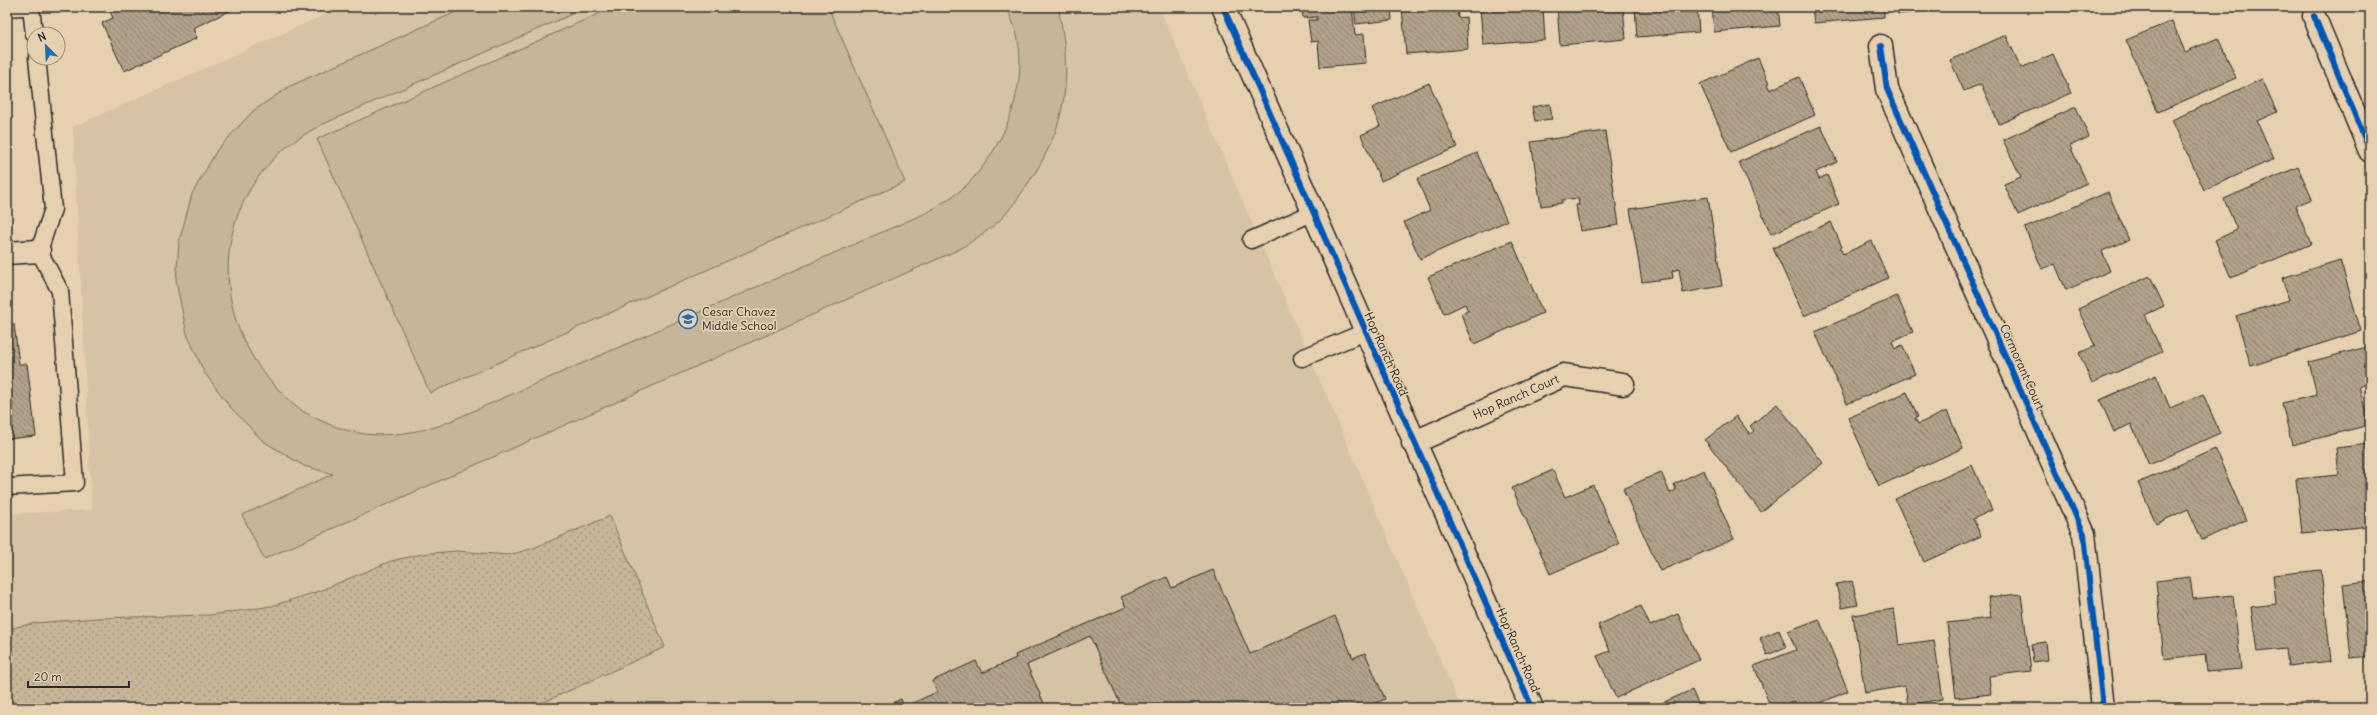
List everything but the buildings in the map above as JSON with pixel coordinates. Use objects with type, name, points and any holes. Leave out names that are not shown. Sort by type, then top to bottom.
[{"type":"street","name":"Hop Ranch Road","points":[[1223,7],[1413,443],[1532,708]]},
{"type":"street","points":[[2314,16],[2370,150]]},
{"type":"street","name":"Cormorant Court","points":[[1881,46],[1887,89],[2084,534],[2103,708]]},
{"type":"street","points":[[7,253],[39,251]]},
{"type":"street","name":"Hop Ranch Court","points":[[1413,443],[1564,375],[1623,384]]},
{"type":"lane","points":[[7,8],[23,7]]},
{"type":"lane","points":[[31,7],[33,26]]},
{"type":"lane","points":[[7,487],[75,483],[60,291],[39,251],[53,209],[38,66]]},
{"type":"lane","points":[[1251,240],[1312,213]]},
{"type":"lane","points":[[1302,358],[1365,332]]},
{"type":"shaded area","name":"Cesar Chavez Middle School","points":[[342,7],[1159,7],[1461,708],[7,708],[7,514],[92,510],[73,127]]},
{"type":"shaded area","points":[[467,7],[588,7],[306,133],[286,147],[268,165],[249,191],[237,219],[230,248],[228,278],[233,308],[243,337],[258,365],[293,404],[302,411],[319,420],[347,430],[365,434],[383,435],[411,432],[439,426],[928,212],[947,200],[966,186],[991,155],[1001,137],[1015,99],[1019,79],[1020,59],[1017,35],[1007,7],[1058,7],[1063,32],[1065,56],[1066,79],[1064,100],[1059,121],[1051,142],[1041,163],[1027,185],[1007,213],[997,223],[960,249],[264,559],[242,515],[333,474],[304,466],[263,441],[231,408],[204,372],[187,334],[176,281],[179,242],[192,194],[217,150],[253,111],[290,86]]},
{"type":"shaded area","points":[[614,7],[828,7],[905,182],[430,393],[317,139]]},
{"type":"shaded area","points":[[610,516],[665,647],[531,708],[7,708],[7,629],[36,623],[96,618],[211,615],[272,606],[319,591],[391,561],[422,554],[456,551],[508,555],[531,549]]},
{"type":"cycle path","points":[[1223,7],[1532,708]]},
{"type":"cycle path","points":[[2314,16],[2370,151]]},
{"type":"cycle path","points":[[1881,46],[1887,89],[2084,534],[2103,708]]},
{"type":"place","name":"Cesar Chavez Middle School","points":[[688,319]]}]
